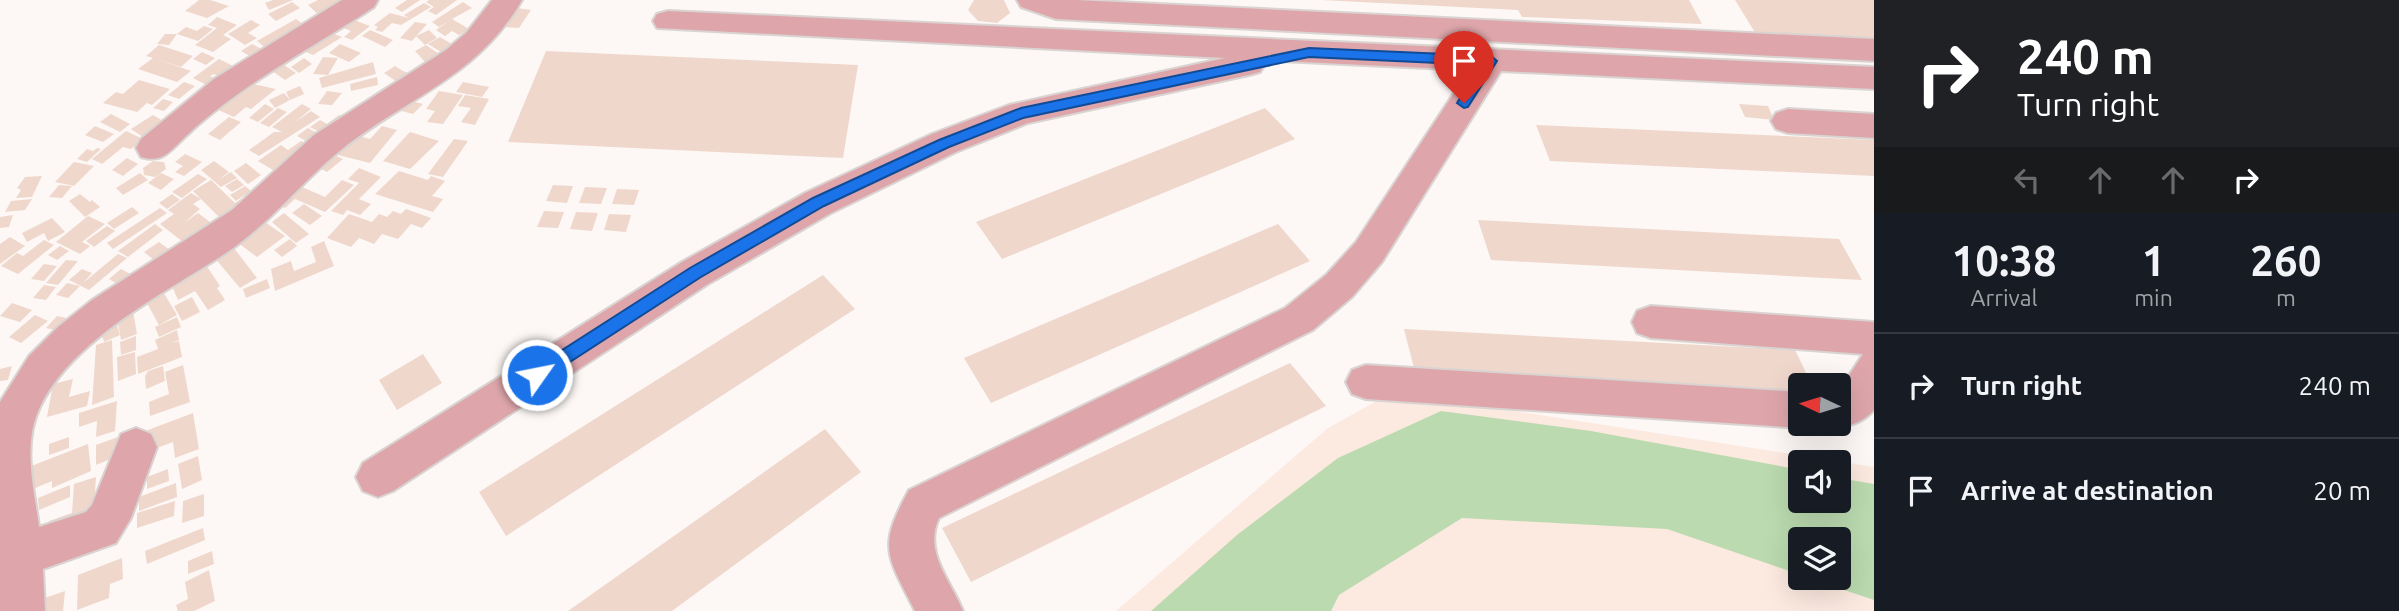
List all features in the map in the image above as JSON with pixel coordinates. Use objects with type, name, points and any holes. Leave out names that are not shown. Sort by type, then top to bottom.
[{"type":"street","points":[[153,148],[181,122],[261,65],[363,0]]},
{"type":"street","points":[[22,611],[20,555],[8,438],[20,400],[36,376],[88,328],[245,220],[313,153],[464,51],[488,31],[507,0]]},
{"type":"street","points":[[1032,0],[1056,9],[1874,50]]},
{"type":"street","points":[[668,21],[1874,78]]},
{"type":"street","points":[[378,477],[695,273],[818,202],[944,143],[1021,113],[1309,52]]},
{"type":"street","points":[[940,611],[912,558],[911,529],[925,505],[1299,319],[1339,286],[1369,252],[1491,61]]},
{"type":"street","points":[[1788,121],[1874,126]]},
{"type":"street","points":[[1651,322],[1874,338]]},
{"type":"street","points":[[1855,409],[1874,367]]},
{"type":"street","points":[[1366,382],[1788,409]]},
{"type":"street","points":[[20,555],[100,528],[109,518],[136,447]]},
{"type":"shaded area","points":[[1393,392],[1788,454],[1788,513],[1851,513],[1851,463],[1874,467],[1874,611],[1116,611],[1328,428]]},
{"type":"green space","points":[[1441,411],[1591,431],[1788,468],[1788,513],[1851,513],[1851,480],[1874,484],[1874,600],[1844,590],[1851,590],[1851,527],[1788,527],[1788,571],[1667,529],[1462,518],[1339,595],[1331,611],[1151,611],[1237,535],[1338,458]]},
{"type":"building","points":[[199,0],[210,0],[229,6],[207,18],[185,11]]},
{"type":"building","points":[[273,0],[293,0],[269,10],[265,3]]},
{"type":"building","points":[[318,0],[349,0],[319,15],[308,5]]},
{"type":"building","points":[[407,0],[420,0],[402,12],[395,8]]},
{"type":"building","points":[[457,0],[436,15],[428,11],[434,7],[426,2]]},
{"type":"building","points":[[974,0],[1004,0],[1010,13],[997,23],[978,21],[968,10]]},
{"type":"building","points":[[1321,0],[1689,0],[1702,24],[1522,17],[1518,10]]},
{"type":"building","points":[[1735,0],[1874,0],[1874,46],[1756,34]]},
{"type":"building","points":[[292,2],[300,8],[276,21],[268,14]]},
{"type":"building","points":[[463,2],[472,8],[452,19],[469,29],[459,35],[452,31],[445,36],[436,30],[449,21],[439,27],[432,22]]},
{"type":"building","points":[[424,3],[431,7],[401,25],[392,23],[382,32],[375,30],[378,27],[374,25],[390,13],[409,18],[404,15]]},
{"type":"building","points":[[517,8],[531,10],[519,28],[504,27]]},
{"type":"building","points":[[217,17],[237,25],[223,35],[231,39],[213,52],[195,45],[217,28],[208,25]]},
{"type":"building","points":[[346,17],[370,26],[352,40],[344,37],[351,31],[336,25]]},
{"type":"building","points":[[296,19],[311,30],[272,53],[257,41]]},
{"type":"building","points":[[251,20],[260,25],[248,33],[257,38],[245,45],[228,34]]},
{"type":"building","points":[[415,22],[427,24],[412,41],[400,38]]},
{"type":"building","points":[[204,26],[213,29],[198,41],[177,34],[186,27],[197,31]]},
{"type":"building","points":[[370,30],[393,40],[385,47],[362,36]]},
{"type":"building","points":[[429,30],[437,38],[425,45],[416,36]]},
{"type":"building","points":[[329,32],[342,37],[313,55],[301,50]]},
{"type":"building","points":[[165,34],[177,34],[169,45],[157,44]]},
{"type":"building","points":[[440,37],[456,49],[446,55],[428,44]]},
{"type":"building","points":[[252,44],[269,53],[258,61],[241,51]]},
{"type":"building","points":[[340,44],[361,53],[349,62],[329,53]]},
{"type":"building","points":[[159,45],[193,56],[181,67],[156,59],[191,71],[177,82],[138,69],[153,58],[146,56]]},
{"type":"building","points":[[426,45],[439,54],[425,62],[415,51]]},
{"type":"building","points":[[546,51],[858,65],[843,158],[508,142]]},
{"type":"building","points":[[202,52],[215,58],[206,65],[193,59]]},
{"type":"building","points":[[323,57],[338,58],[328,75],[313,74]]},
{"type":"building","points":[[304,58],[312,64],[299,73],[291,67]]},
{"type":"building","points":[[219,59],[245,72],[231,82],[214,74],[210,76],[224,84],[216,90],[193,78]]},
{"type":"building","points":[[275,59],[296,73],[285,80],[265,66]]},
{"type":"building","points":[[373,62],[376,74],[322,88],[319,78]]},
{"type":"building","points":[[395,66],[413,75],[400,84],[384,73]]},
{"type":"building","points":[[377,77],[378,85],[351,91],[350,84]]},
{"type":"building","points":[[139,80],[170,89],[152,105],[147,103],[137,112],[103,103],[116,92],[123,94]]},
{"type":"building","points":[[184,82],[195,86],[179,99],[168,95]]},
{"type":"building","points":[[463,82],[489,87],[482,97],[456,92]]},
{"type":"building","points":[[248,83],[276,89],[251,109],[246,107],[234,117],[214,108]]},
{"type":"building","points":[[300,86],[304,94],[290,100],[286,92]]},
{"type":"building","points":[[327,91],[342,93],[332,105],[318,104]]},
{"type":"building","points":[[439,91],[463,95],[443,124],[427,122],[435,111],[426,109]]},
{"type":"building","points":[[284,93],[290,100],[275,108],[269,100]]},
{"type":"building","points":[[465,95],[489,99],[475,125],[461,122],[471,108],[458,106]]},
{"type":"building","points":[[163,99],[173,102],[164,111],[153,108]]},
{"type":"building","points":[[403,99],[423,104],[413,114],[394,109]]},
{"type":"building","points":[[265,104],[274,109],[258,122],[249,118]]},
{"type":"building","points":[[302,104],[311,109],[295,122],[311,111],[320,117],[259,156],[249,150],[274,132],[282,132],[272,127]]},
{"type":"building","points":[[1739,104],[1768,106],[1774,120],[1745,117]]},
{"type":"building","points":[[278,108],[287,112],[269,127],[260,123]]},
{"type":"building","points":[[1265,108],[1295,139],[1002,259],[976,222]]},
{"type":"building","points":[[111,114],[130,124],[120,132],[100,122]]},
{"type":"building","points":[[153,115],[168,124],[146,139],[131,129]]},
{"type":"building","points":[[339,115],[348,119],[327,136],[310,127],[320,120],[327,124]]},
{"type":"building","points":[[229,117],[241,122],[220,140],[208,134]]},
{"type":"building","points":[[1536,125],[1874,140],[1874,176],[1550,161]]},
{"type":"building","points":[[95,126],[114,134],[103,142],[85,135]]},
{"type":"building","points":[[382,126],[397,130],[370,163],[338,155],[355,135],[370,139]]},
{"type":"building","points":[[308,128],[325,138],[315,146],[297,136]]},
{"type":"building","points":[[126,131],[143,139],[131,149],[123,147],[102,164],[92,159]]},
{"type":"building","points":[[410,132],[439,141],[410,169],[383,161]]},
{"type":"building","points":[[454,139],[468,141],[443,177],[428,174]]},
{"type":"building","points":[[301,141],[313,148],[283,176],[258,161],[281,145],[288,150]]},
{"type":"building","points":[[87,149],[93,151],[101,149],[87,162],[77,159]]},
{"type":"building","points":[[330,153],[343,159],[327,172],[315,166]]},
{"type":"building","points":[[185,154],[202,162],[184,176],[175,172],[183,166],[175,162]]},
{"type":"building","points":[[127,158],[138,164],[123,176],[112,170]]},
{"type":"building","points":[[153,161],[164,162],[166,169],[155,177],[144,175],[143,168]]},
{"type":"building","points":[[214,161],[229,172],[218,180],[231,172],[237,178],[221,187],[201,170]]},
{"type":"building","points":[[74,162],[94,166],[74,186],[55,182]]},
{"type":"building","points":[[246,163],[261,175],[248,184],[234,171]]},
{"type":"building","points":[[359,168],[381,177],[359,199],[371,204],[360,215],[347,210],[343,215],[331,211],[359,183],[348,179]]},
{"type":"building","points":[[399,171],[428,180],[431,176],[445,181],[432,196],[443,199],[433,212],[375,194]]},
{"type":"building","points":[[140,173],[148,180],[123,195],[116,188]]},
{"type":"building","points":[[161,173],[174,179],[161,190],[148,183]]},
{"type":"building","points":[[198,174],[207,179],[182,198],[172,192]]},
{"type":"building","points":[[42,176],[32,197],[16,198],[21,190],[17,188],[25,177]]},
{"type":"building","points":[[237,179],[244,185],[232,192],[225,186]]},
{"type":"building","points":[[211,180],[235,203],[254,191],[225,223],[193,191]]},
{"type":"building","points":[[342,180],[354,185],[325,212],[295,199],[285,208],[273,203],[295,184],[325,197]]},
{"type":"building","points":[[59,185],[72,186],[62,198],[49,197]]},
{"type":"building","points":[[553,185],[573,186],[567,203],[546,201]]},
{"type":"building","points":[[245,186],[251,191],[236,201],[230,195]]},
{"type":"building","points":[[585,187],[607,188],[601,204],[579,203]]},
{"type":"building","points":[[617,189],[639,190],[634,205],[612,204]]},
{"type":"building","points":[[191,193],[201,199],[193,204],[200,209],[184,223],[198,213],[218,228],[154,260],[144,252],[159,242],[170,250],[183,242],[160,224],[174,214],[168,210]]},
{"type":"building","points":[[80,194],[100,207],[85,217],[69,201]]},
{"type":"building","points":[[172,194],[180,200],[167,209],[159,203]]},
{"type":"building","points":[[32,199],[25,210],[5,212],[11,201]]},
{"type":"building","points":[[304,204],[322,216],[310,225],[292,213]]},
{"type":"building","points":[[132,207],[139,213],[114,229],[107,223]]},
{"type":"building","points":[[160,208],[167,213],[113,249],[107,243]]},
{"type":"building","points":[[406,209],[431,218],[422,228],[411,224],[398,239],[382,234],[374,244],[359,238],[351,247],[327,238],[349,214],[372,222],[379,214],[387,217],[393,211],[401,214]]},
{"type":"building","points":[[544,211],[564,212],[558,228],[537,227]]},
{"type":"building","points":[[576,212],[598,213],[592,231],[570,229]]},
{"type":"building","points":[[284,213],[309,234],[296,243],[272,222]]},
{"type":"building","points":[[609,214],[631,215],[626,232],[604,230]]},
{"type":"building","points":[[13,215],[9,227],[0,228],[0,217]]},
{"type":"building","points":[[88,216],[105,224],[82,242],[90,246],[80,254],[56,242]]},
{"type":"building","points":[[52,218],[65,232],[48,241],[44,233],[27,242],[22,233]]},
{"type":"building","points":[[262,220],[285,236],[257,257],[234,240]]},
{"type":"building","points":[[1478,220],[1839,239],[1862,280],[1491,260]]},
{"type":"building","points":[[155,224],[163,230],[128,257],[118,251]]},
{"type":"building","points":[[1278,224],[1310,261],[991,403],[964,358]]},
{"type":"building","points":[[107,226],[115,231],[94,247],[86,241]]},
{"type":"building","points":[[10,237],[25,246],[0,264],[0,244]]},
{"type":"building","points":[[227,239],[257,278],[240,288],[208,250]]},
{"type":"building","points":[[290,239],[297,246],[282,257],[274,250]]},
{"type":"building","points":[[44,240],[54,245],[18,274],[1,266],[17,253],[23,256]]},
{"type":"building","points":[[324,241],[334,266],[275,291],[271,269],[291,261],[294,271],[316,262],[311,247]]},
{"type":"building","points":[[60,246],[69,251],[57,260],[48,255]]},
{"type":"building","points":[[118,254],[127,258],[89,290],[69,280],[82,269],[92,273],[83,283]]},
{"type":"building","points":[[208,255],[212,262],[206,265],[220,286],[217,288],[225,300],[208,310],[195,291],[178,300],[168,277]]},
{"type":"building","points":[[66,260],[78,261],[58,285],[46,283]]},
{"type":"building","points":[[44,264],[57,266],[44,281],[31,279]]},
{"type":"building","points":[[121,269],[142,280],[129,291],[109,279]]},
{"type":"building","points":[[823,275],[855,309],[506,536],[479,492]]},
{"type":"building","points":[[267,279],[270,288],[246,298],[243,289]]},
{"type":"building","points":[[67,283],[80,286],[68,298],[56,295]]},
{"type":"building","points":[[44,285],[56,287],[46,300],[33,298]]},
{"type":"building","points":[[159,285],[177,315],[159,325],[147,303],[152,301],[145,293]]},
{"type":"building","points":[[192,297],[200,312],[182,321],[174,306]]},
{"type":"building","points":[[12,303],[32,310],[20,322],[0,316]]},
{"type":"building","points":[[133,311],[137,334],[121,340],[117,317]]},
{"type":"building","points":[[35,315],[48,321],[21,343],[9,337]]},
{"type":"building","points":[[57,316],[71,319],[60,331],[46,328]]},
{"type":"building","points":[[177,317],[181,327],[159,337],[155,327]]},
{"type":"building","points":[[117,325],[120,335],[104,342],[101,332]]},
{"type":"building","points":[[1404,329],[1795,350],[1806,373],[1788,373],[1788,397],[1416,376]]},
{"type":"building","points":[[177,330],[179,340],[171,343],[179,341],[182,357],[138,374],[137,357],[158,349],[155,340]]},
{"type":"building","points":[[136,336],[136,350],[121,355],[120,342]]},
{"type":"building","points":[[112,340],[114,397],[92,405],[96,345]]},
{"type":"building","points":[[135,352],[136,374],[118,381],[117,357]]},
{"type":"building","points":[[423,354],[442,383],[397,410],[379,380]]},
{"type":"building","points":[[1290,363],[1326,406],[971,582],[942,528]]},
{"type":"building","points":[[183,365],[190,402],[150,416],[149,402],[169,394],[165,372]]},
{"type":"building","points":[[12,366],[8,380],[0,381],[0,369]]},
{"type":"building","points":[[163,366],[165,381],[146,389],[145,376],[148,371]]},
{"type":"building","points":[[73,379],[69,397],[90,391],[87,406],[47,417],[53,384]]},
{"type":"building","points":[[117,401],[115,431],[96,437],[97,421],[79,427],[79,413]]},
{"type":"building","points":[[193,413],[199,449],[175,458],[173,442],[149,451],[148,430]]},
{"type":"building","points":[[825,429],[861,472],[672,611],[568,611]]},
{"type":"building","points":[[69,437],[69,448],[49,455],[49,444]]},
{"type":"building","points":[[118,437],[118,456],[96,465],[96,445]]},
{"type":"building","points":[[88,444],[91,471],[52,488],[52,481],[28,491],[26,468]]},
{"type":"building","points":[[198,456],[202,480],[182,489],[178,464]]},
{"type":"building","points":[[168,469],[169,481],[147,489],[147,477]]},
{"type":"building","points":[[96,477],[93,520],[47,536],[49,521],[72,513],[74,484]]},
{"type":"building","points":[[176,483],[177,497],[139,511],[139,497]]},
{"type":"building","points":[[70,485],[70,497],[39,510],[38,498]]},
{"type":"building","points":[[204,494],[204,516],[182,523],[183,501]]},
{"type":"building","points":[[175,501],[174,516],[137,528],[137,513]]},
{"type":"building","points":[[203,528],[205,540],[147,564],[145,551]]},
{"type":"building","points":[[212,551],[214,564],[188,574],[188,561]]},
{"type":"building","points":[[122,558],[123,579],[110,584],[109,598],[77,610],[78,575]]},
{"type":"building","points":[[209,570],[215,601],[194,611],[178,611],[176,605],[188,599],[185,582]]},
{"type":"building","points":[[65,591],[63,611],[41,611],[42,599]]},
{"type":"route","points":[[537,375],[695,273],[818,202],[944,143],[1021,113],[1309,52],[1491,61],[1464,103]]}]
